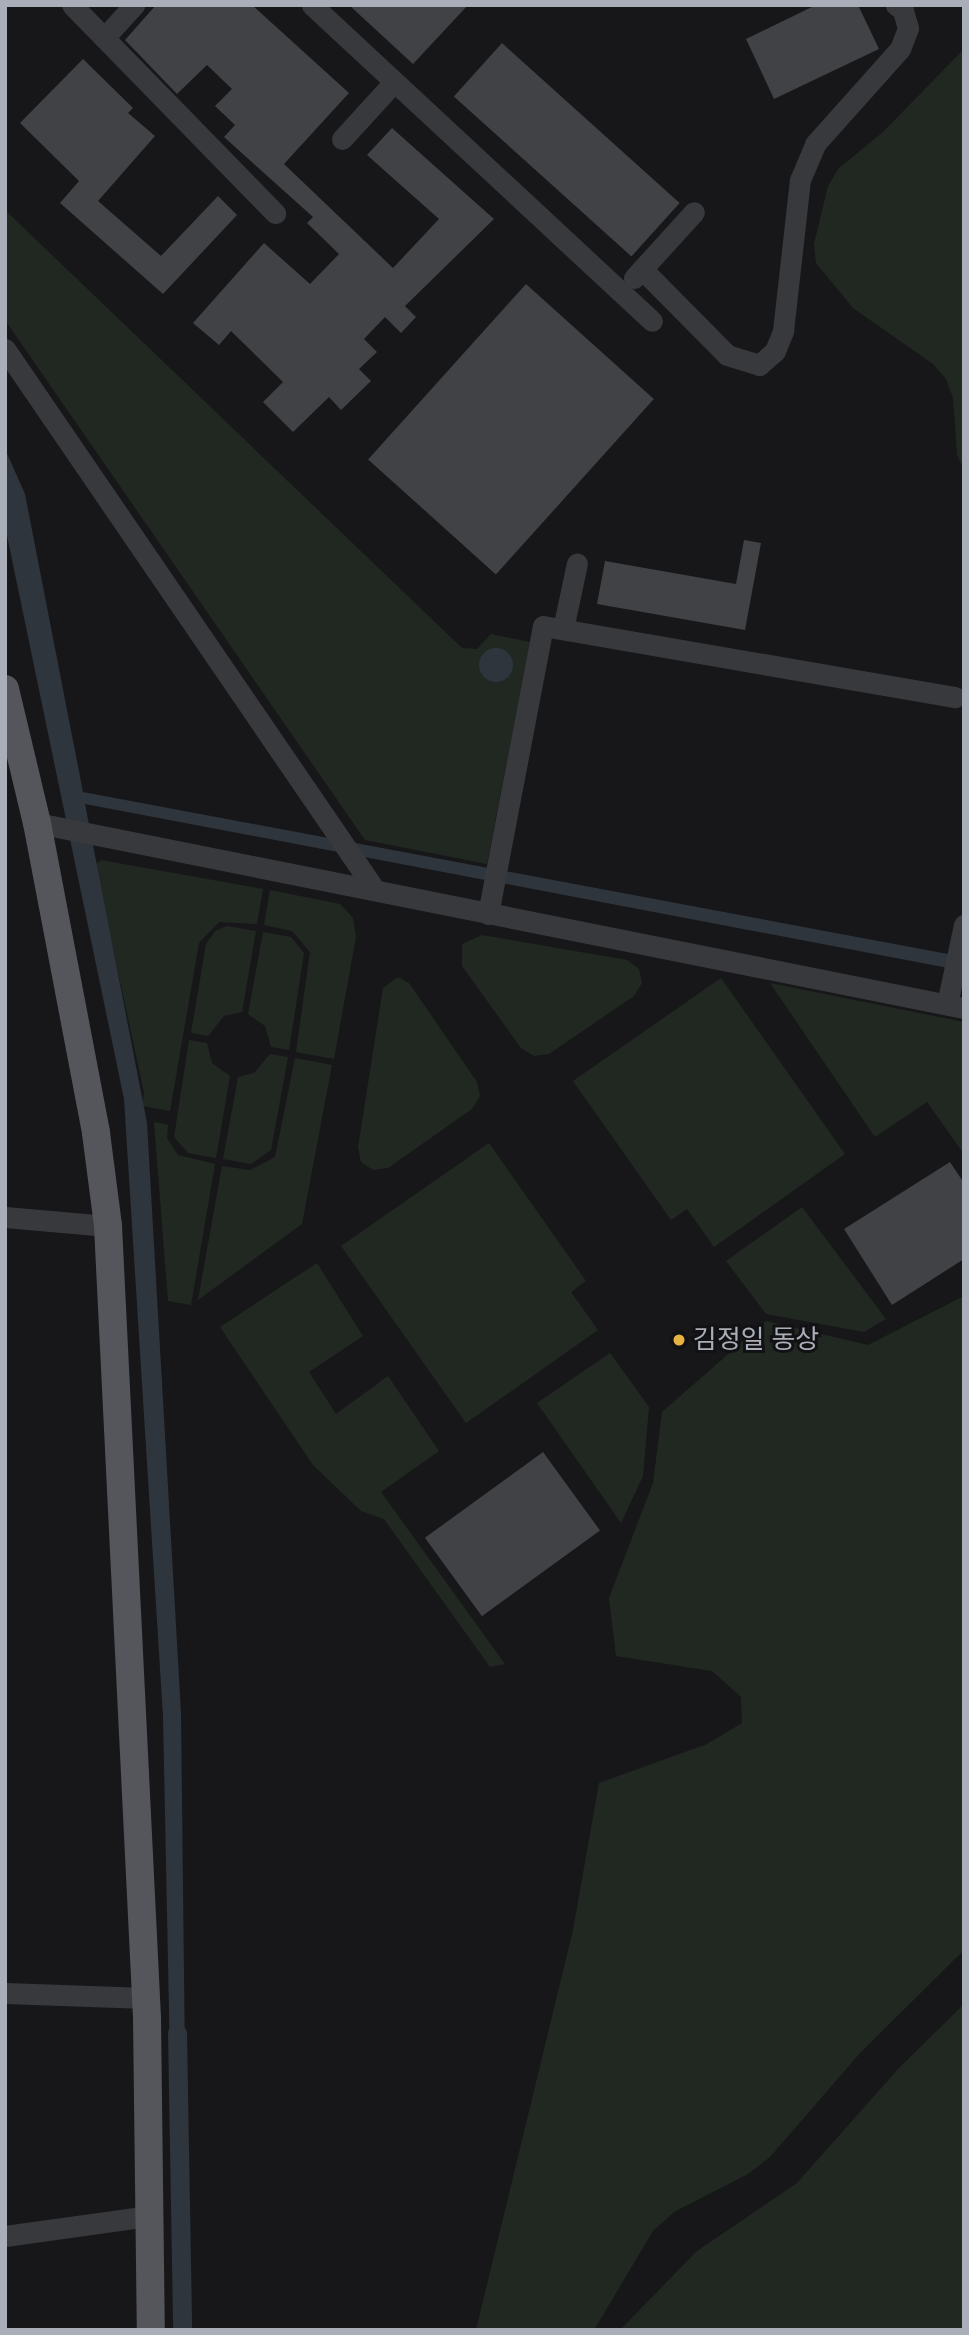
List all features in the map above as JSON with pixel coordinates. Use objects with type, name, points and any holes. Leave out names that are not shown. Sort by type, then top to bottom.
[{"type":"main road","points":[[5,689],[37,823],[96,1133],[108,1226],[146,1998],[151,2330]]},
{"type":"street","points":[[72,5],[275,213]]},
{"type":"street","points":[[104,38],[134,5]]},
{"type":"street","points":[[312,5],[652,321]]},
{"type":"street","points":[[642,269],[727,355],[759,365],[775,351],[783,331],[800,180],[815,144],[900,49],[908,28],[903,10],[896,5]]},
{"type":"street","points":[[342,139],[394,82]]},
{"type":"street","points":[[621,293],[694,212]]},
{"type":"street","points":[[5,349],[375,890]]},
{"type":"street","points":[[563,629],[577,563]]},
{"type":"street","points":[[488,914],[543,626],[955,697]]},
{"type":"street","points":[[37,823],[955,1006],[954,964],[964,925]]},
{"type":"street","points":[[5,1217],[108,1226]]},
{"type":"street","points":[[5,1993],[146,1998]]},
{"type":"street","points":[[5,2236],[150,2216]]},
{"type":"shaded area","points":[[964,49],[964,470],[957,455],[953,398],[946,379],[933,364],[853,308],[816,263],[814,244],[828,186],[838,169],[883,132]]},
{"type":"shaded area","points":[[5,210],[462,648],[477,649],[491,634],[530,642],[487,864],[365,840],[5,320]]},
{"type":"shaded area","points":[[5,449],[25,494],[83,792],[964,957],[964,971],[85,804],[147,1123],[181,1712],[185,2061],[170,2060],[163,1716],[124,1099],[5,526]]},
{"type":"shaded area","points":[[496,648],[508,653],[513,665],[508,677],[496,682],[484,677],[479,665],[484,653]]},
{"type":"shaded area","points":[[101,860],[263,889],[257,924],[219,922],[199,943],[170,1111],[142,1106],[144,1093],[95,865]]},
{"type":"shaded area","points":[[270,890],[340,904],[353,918],[356,937],[334,1059],[296,1052],[310,952],[292,931],[264,925]]},
{"type":"shaded area","points":[[227,926],[256,931],[242,1012],[224,1016],[208,1036],[191,1033],[206,944],[215,931]]},
{"type":"shaded area","points":[[263,932],[291,937],[304,953],[289,1050],[271,1047],[265,1026],[248,1014]]},
{"type":"shaded area","points":[[482,935],[627,960],[639,969],[642,983],[634,996],[549,1054],[534,1056],[521,1048],[462,966],[462,944]]},
{"type":"shaded area","points":[[398,977],[409,983],[477,1082],[480,1096],[472,1109],[388,1168],[373,1170],[361,1162],[358,1147],[383,988]]},
{"type":"shaded area","points":[[721,978],[845,1154],[714,1247],[687,1209],[671,1220],[573,1081]]},
{"type":"shaded area","points":[[770,983],[964,1022],[964,1154],[927,1102],[875,1137]]},
{"type":"shaded area","points":[[189,1040],[207,1043],[212,1063],[230,1076],[216,1158],[188,1153],[174,1137]]},
{"type":"shaded area","points":[[270,1054],[288,1057],[271,1150],[251,1164],[223,1159],[238,1077],[254,1073]]},
{"type":"shaded area","points":[[295,1058],[332,1065],[302,1224],[198,1300],[222,1166],[250,1170],[275,1157]]},
{"type":"shaded area","points":[[154,1122],[168,1125],[167,1138],[178,1155],[215,1164],[191,1305],[168,1301]]},
{"type":"shaded area","points":[[489,1143],[586,1281],[571,1292],[598,1330],[466,1423],[341,1246]]},
{"type":"shaded area","points":[[802,1207],[886,1319],[864,1332],[766,1314],[726,1261]]},
{"type":"shaded area","points":[[317,1263],[363,1336],[309,1372],[336,1414],[388,1376],[439,1451],[381,1492],[505,1664],[490,1667],[384,1519],[361,1511],[313,1465],[220,1327]]},
{"type":"shaded area","points":[[964,1296],[964,1950],[860,2053],[770,2157],[748,2174],[674,2212],[653,2231],[594,2330],[476,2330],[573,1930],[599,1783],[707,1744],[742,1723],[741,1697],[712,1671],[616,1656],[609,1598],[653,1483],[662,1412],[766,1321],[868,1345]]},
{"type":"shaded area","points":[[610,1353],[649,1407],[643,1476],[621,1523],[537,1403]]},
{"type":"shaded area","points":[[964,2004],[964,2330],[620,2330],[697,2251],[797,2183],[899,2068]]},
{"type":"building","points":[[156,5],[252,5],[349,93],[284,164],[393,268],[439,219],[367,155],[392,128],[494,219],[405,306],[416,317],[401,333],[385,317],[364,339],[377,352],[359,369],[371,381],[341,410],[329,397],[293,432],[263,402],[283,382],[231,331],[219,345],[193,323],[264,243],[310,284],[339,254],[307,223],[313,217],[224,137],[235,125],[215,106],[232,89],[207,65],[177,94],[125,40]]},
{"type":"building","points":[[349,5],[468,5],[413,64]]},
{"type":"building","points":[[816,5],[858,5],[879,49],[774,99],[746,39]]},
{"type":"building","points":[[502,43],[680,203],[631,256],[454,97]]},
{"type":"building","points":[[83,59],[133,108],[128,113],[155,136],[98,201],[161,256],[218,196],[237,215],[163,294],[60,203],[79,181],[20,123]]},
{"type":"building","points":[[526,284],[654,399],[496,574],[368,459]]},
{"type":"building","points":[[744,540],[761,543],[745,630],[597,604],[605,561],[736,584]]},
{"type":"building","points":[[950,1162],[964,1183],[964,1259],[892,1305],[844,1229]]},
{"type":"building","points":[[543,1452],[600,1530],[482,1616],[425,1538]]},
{"type":"waterway","points":[[177,2033],[182,2330]]},
{"type":"place","name":"김정일 동상","points":[[679,1340]]}]
